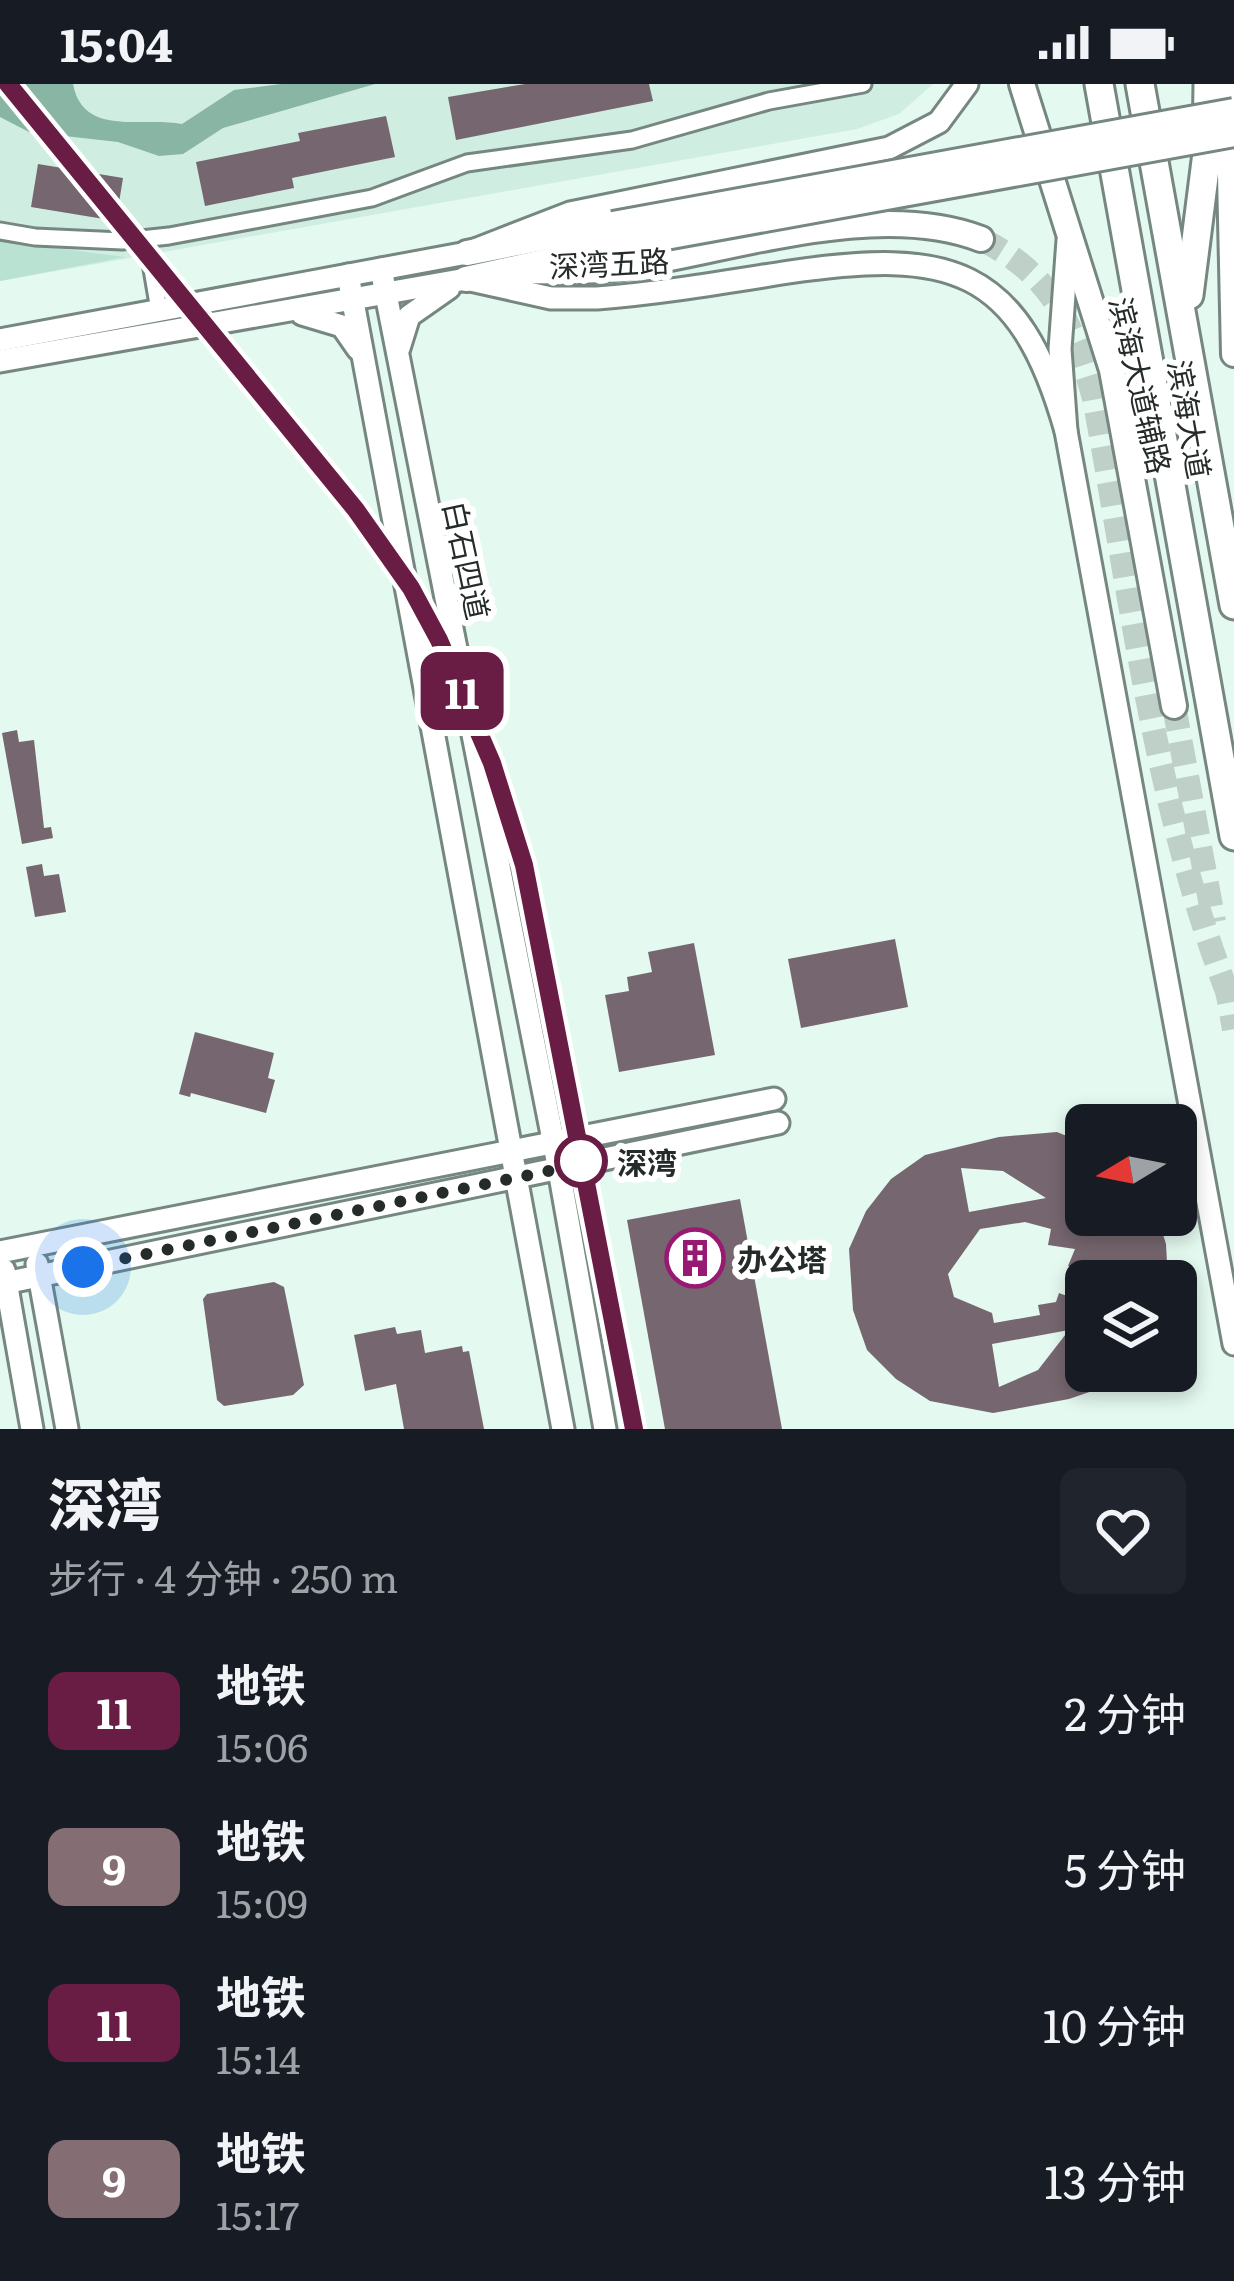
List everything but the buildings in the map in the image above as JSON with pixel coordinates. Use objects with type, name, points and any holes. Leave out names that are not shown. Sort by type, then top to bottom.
[{"type":"highway","name":"滨海大道","points":[[1099,84],[1234,836]]},
{"type":"highway","name":"滨海大道","points":[[1140,84],[1234,605]]},
{"type":"highway","points":[[1188,353],[1190,272],[1208,138],[1208,84]]},
{"type":"main road","name":"滨海大道辅路","points":[[1022,84],[1112,370],[1174,706]]},
{"type":"main road","points":[[466,279],[615,235],[1234,108],[1229,84]]},
{"type":"main road","points":[[1229,84],[1234,354]]},
{"type":"main road","points":[[467,253],[615,235],[1234,134]]},
{"type":"main road","points":[[503,271],[619,267],[895,221],[952,228],[981,238]]},
{"type":"street","points":[[0,231],[35,237],[147,240],[363,200],[466,163],[632,140],[769,101],[863,84]]},
{"type":"street","name":"深湾五路","points":[[0,340],[467,253],[570,213],[889,148],[939,122],[967,84]]},
{"type":"street","points":[[1066,221],[1060,369],[1066,431],[1234,1343]]},
{"type":"street","points":[[147,240],[159,310]]},
{"type":"street","name":"深湾五路","points":[[0,361],[466,279],[550,298],[597,298],[861,262],[920,262],[975,284],[1020,324],[1040,356],[1066,431]]},
{"type":"street","name":"白石四道","points":[[381,268],[559,1170],[605,1429]]},
{"type":"street","points":[[348,275],[563,1429]]},
{"type":"street","points":[[397,362],[409,316],[466,279]]},
{"type":"street","points":[[278,313],[329,318],[356,342],[364,364]]},
{"type":"street","points":[[32,1429],[0,1252],[774,1099]]},
{"type":"street","points":[[3,1283],[778,1123]]},
{"type":"street","points":[[34,1245],[67,1429]]},
{"type":"street","points":[[0,1314],[18,1351]]},
{"type":"shaded area","points":[[0,84],[933,84],[899,114],[857,129],[0,281]]},
{"type":"shaded area","points":[[0,84],[73,84],[79,101],[102,118],[182,124],[234,90],[281,84],[375,84],[223,128],[183,154],[159,156],[118,142],[29,132],[0,117]]},
{"type":"shaded area","points":[[0,241],[125,257],[0,281]]},
{"type":"tunnel","points":[[981,239],[1006,253],[1043,286],[1068,324],[1086,371],[1163,775],[1181,849],[1228,994]]},
{"type":"tunnel","points":[[1174,706],[1214,922]]},
{"type":"tunnel","points":[[1225,979],[1234,1029]]},
{"type":"metro line","name":"11","points":[[8,84],[184,293],[356,510],[411,588],[439,640],[492,763],[524,865],[634,1429]]},
{"type":"place","name":"深湾","points":[[581,1161]]},
{"type":"place","name":"办公塔","points":[[695,1258]]},
{"type":"route","points":[[83,1267],[602,1160],[581,1161]]}]
